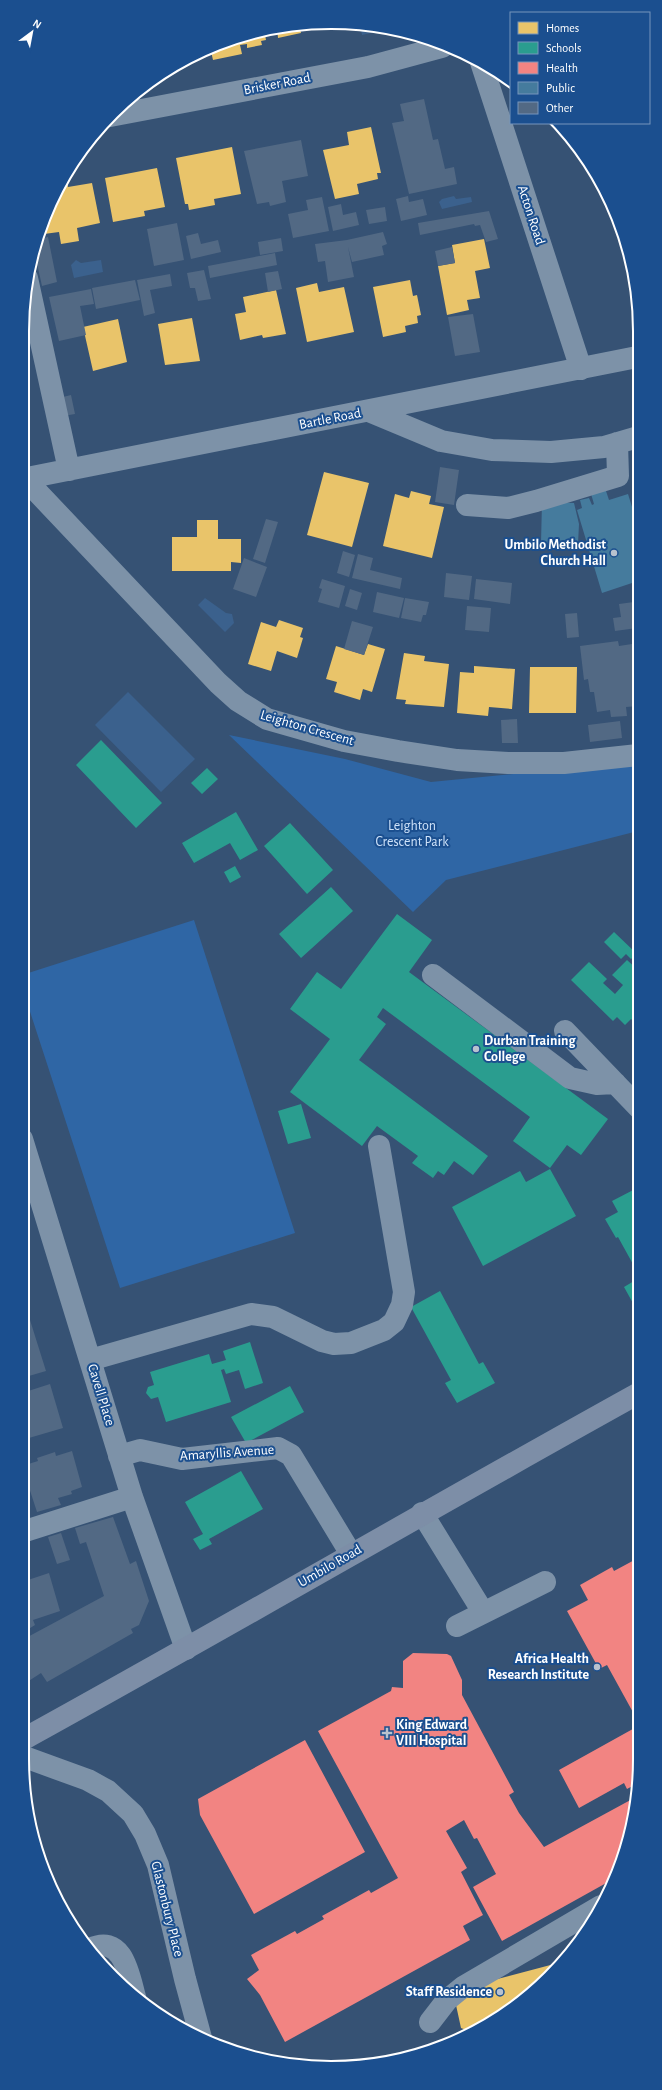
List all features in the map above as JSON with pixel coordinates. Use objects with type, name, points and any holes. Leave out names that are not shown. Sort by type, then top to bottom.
[{"type":"main road","name":"Umbilo Road","points":[[29,1736],[186,1649],[422,1513],[633,1395]]},
{"type":"street","name":"Brisker Road","points":[[120,114],[368,67],[437,48]]},
{"type":"street","name":"Acton Road","points":[[482,69],[581,369]]},
{"type":"street","points":[[31,298],[69,470]]},
{"type":"street","name":"Bartle Road","points":[[29,478],[633,358]]},
{"type":"street","points":[[369,411],[441,441],[492,450],[551,452],[604,447],[633,438]]},
{"type":"street","points":[[467,505],[508,508],[618,476],[617,443]]},
{"type":"street","name":"Leighton Crescent","points":[[29,485],[218,683],[247,708],[267,719],[344,741],[457,760],[564,763],[633,756]]},
{"type":"street","points":[[433,975],[570,1078],[597,1084],[615,1083]]},
{"type":"street","points":[[565,1031],[633,1102]]},
{"type":"street","points":[[90,1360],[251,1314],[273,1317],[322,1341],[334,1344],[351,1343],[384,1330],[399,1315],[404,1292],[379,1146]]},
{"type":"street","name":"Cavell Place","points":[[29,1162],[132,1497],[186,1649]]},
{"type":"street","name":"Amaryllis Avenue","points":[[119,1456],[140,1450],[182,1459],[278,1448],[291,1455],[351,1554]]},
{"type":"street","points":[[29,1530],[132,1497]]},
{"type":"street","points":[[422,1513],[483,1612]]},
{"type":"street","points":[[457,1626],[545,1582]]},
{"type":"street","name":"Glastonbury Place","points":[[29,1759],[88,1780],[108,1792],[134,1814],[145,1834],[158,1865],[185,1980],[199,2031]]},
{"type":"street","points":[[430,2022],[447,2000],[463,1987],[592,1911]]},
{"type":"street","points":[[95,1947],[100,1945],[109,1946],[118,1952],[124,1960],[132,1986]]},
{"type":"green space","name":"Leighton Crescent Park","points":[[229,735],[345,759],[431,782],[633,762],[633,832],[446,880],[413,912]]},
{"type":"green space","points":[[194,920],[295,1233],[120,1288],[29,1008],[29,973]]},
{"type":"shaded area","points":[[361,31],[373,32],[362,35]]},
{"type":"shaded area","points":[[454,196],[456,199],[471,197],[472,202],[442,209],[439,202],[442,199]]},
{"type":"shaded area","points":[[76,260],[81,263],[101,260],[103,272],[74,278],[71,265]]},
{"type":"shaded area","points":[[205,598],[226,613],[232,614],[234,623],[225,632],[198,605]]},
{"type":"shaded area","points":[[128,692],[195,759],[161,792],[95,725]]},
{"type":"building: Homes","points":[[301,31],[301,33],[278,38],[278,34]]},
{"type":"building: Homes","points":[[265,36],[266,40],[261,41],[262,45],[247,48],[247,44],[240,45],[242,54],[213,60],[212,54],[234,45]]},
{"type":"building: Homes","points":[[371,127],[381,173],[377,173],[378,179],[357,184],[359,194],[335,199],[323,150],[349,145],[347,132]]},
{"type":"building: Homes","points":[[232,147],[241,194],[214,199],[215,205],[189,210],[188,204],[185,204],[176,158]]},
{"type":"building: Homes","points":[[157,168],[165,207],[144,211],[145,216],[113,222],[105,178]]},
{"type":"building: Homes","points":[[67,183],[68,187],[92,183],[100,223],[77,228],[79,241],[61,244],[59,232],[45,234],[52,215]]},
{"type":"building: Homes","points":[[484,239],[490,268],[475,271],[480,298],[467,300],[469,310],[447,315],[438,266],[455,263],[452,245]]},
{"type":"building: Homes","points":[[410,280],[413,296],[417,295],[421,315],[417,316],[418,323],[405,326],[406,332],[383,337],[373,287]]},
{"type":"building: Homes","points":[[317,283],[319,292],[344,287],[354,332],[307,342],[296,288]]},
{"type":"building: Homes","points":[[276,290],[286,334],[263,338],[262,335],[240,340],[235,314],[246,312],[243,297]]},
{"type":"building: Homes","points":[[192,318],[200,361],[165,365],[158,324]]},
{"type":"building: Homes","points":[[118,319],[127,362],[93,371],[83,327]]},
{"type":"building: Homes","points":[[324,472],[369,483],[352,547],[307,535]]},
{"type":"building: Homes","points":[[411,491],[431,496],[429,504],[444,507],[432,558],[383,546],[395,494],[409,498]]},
{"type":"building: Homes","points":[[197,520],[218,520],[218,539],[241,539],[241,563],[231,562],[231,571],[172,571],[172,537],[197,537]]},
{"type":"building: Homes","points":[[279,620],[303,628],[300,637],[303,638],[297,658],[277,651],[271,671],[248,664],[261,622],[276,627]]},
{"type":"building: Homes","points":[[368,644],[385,649],[372,692],[363,689],[360,700],[334,692],[337,682],[326,679],[336,646],[364,655]]},
{"type":"building: Homes","points":[[404,653],[425,656],[424,661],[449,664],[444,707],[405,704],[406,700],[396,699]]},
{"type":"building: Homes","points":[[474,666],[515,669],[512,709],[489,707],[488,716],[457,713],[460,672],[474,673]]},
{"type":"building: Homes","points":[[530,667],[577,667],[576,713],[529,713]]},
{"type":"building: Homes","name":"Staff Residence","points":[[552,1964],[545,1973],[515,1999],[482,2021],[465,2030],[461,2028],[456,2005],[482,1983]]},
{"type":"building: Schools","points":[[101,740],[162,803],[136,828],[76,765]]},
{"type":"building: Schools","points":[[207,768],[218,779],[202,794],[191,783]]},
{"type":"building: Schools","points":[[236,812],[258,850],[240,860],[230,843],[194,863],[182,843]]},
{"type":"building: Schools","points":[[290,823],[333,870],[307,894],[264,846]]},
{"type":"building: Schools","points":[[235,866],[241,877],[230,883],[224,872]]},
{"type":"building: Schools","points":[[331,887],[353,911],[301,958],[279,934]]},
{"type":"building: Schools","name":"Durban Training College","points":[[397,914],[432,940],[409,972],[608,1119],[581,1155],[567,1145],[550,1168],[513,1141],[530,1117],[383,1008],[377,1017],[386,1024],[359,1060],[488,1156],[473,1175],[454,1161],[444,1175],[438,1171],[433,1178],[412,1163],[418,1156],[377,1126],[362,1146],[290,1092],[330,1039],[290,1009],[317,972],[341,989]]},
{"type":"building: Schools","points":[[614,932],[633,950],[633,957],[631,959],[626,954],[621,959],[604,942]]},
{"type":"building: Schools","points":[[627,960],[633,966],[633,1021],[631,1019],[625,1025],[617,1017],[613,1021],[571,980],[589,962],[607,979],[603,983],[615,994],[623,985],[612,975]]},
{"type":"building: Schools","points":[[301,1104],[311,1138],[288,1144],[278,1111]]},
{"type":"building: Schools","points":[[550,1169],[576,1216],[483,1266],[452,1207],[520,1171],[526,1182]]},
{"type":"building: Schools","points":[[633,1190],[633,1264],[618,1237],[616,1238],[605,1219],[618,1212],[612,1201]]},
{"type":"building: Schools","points":[[633,1282],[633,1303],[624,1287]]},
{"type":"building: Schools","points":[[440,1291],[479,1364],[483,1362],[495,1383],[457,1403],[445,1383],[451,1380],[411,1307]]},
{"type":"building: Schools","points":[[250,1342],[263,1383],[245,1389],[239,1370],[226,1374],[224,1369],[221,1370],[231,1402],[166,1422],[158,1397],[151,1399],[146,1393],[148,1387],[154,1385],[150,1372],[209,1354],[212,1364],[226,1360],[223,1351]]},
{"type":"building: Schools","points":[[290,1386],[304,1412],[246,1443],[231,1417]]},
{"type":"building: Schools","points":[[241,1471],[263,1509],[209,1539],[212,1544],[200,1550],[193,1539],[203,1534],[185,1502]]},
{"type":"building: Health","points":[[633,1561],[633,1712],[607,1665],[599,1669],[567,1611],[588,1600],[580,1585],[612,1567],[614,1571]]},
{"type":"building: Health","points":[[413,1653],[447,1654],[451,1656],[462,1680],[462,1695],[514,1792],[509,1795],[519,1813],[544,1847],[630,1800],[623,1837],[607,1883],[502,1941],[473,1887],[496,1874],[477,1838],[474,1839],[464,1820],[446,1831],[467,1868],[461,1872],[483,1915],[463,1926],[470,1940],[285,2042],[260,1995],[247,1979],[259,1970],[251,1955],[295,1931],[297,1934],[324,1919],[322,1916],[369,1890],[371,1893],[398,1878],[318,1731],[391,1691],[392,1687],[403,1688],[403,1661]]},
{"type":"building: Health","points":[[633,1729],[631,1787],[627,1789],[624,1783],[579,1808],[559,1770]]},
{"type":"building: Health","points":[[305,1740],[365,1852],[254,1914],[200,1815],[198,1799]]},
{"type":"building: Public","name":"Umbilo Methodist Church Hall","points":[[603,482],[609,500],[628,494],[633,510],[633,583],[602,593],[577,510],[582,508],[580,500],[589,498],[592,505],[594,504],[589,487]]},
{"type":"building: Public","name":"Umbilo Methodist Church Hall","points":[[542,502],[574,503],[579,524],[578,544],[541,543]]},
{"type":"building: Other","points":[[424,99],[433,140],[438,139],[445,169],[454,167],[457,184],[409,194],[392,123],[404,121],[400,104]]},
{"type":"building: Other","points":[[301,140],[308,176],[282,181],[286,202],[270,206],[269,202],[257,204],[244,151]]},
{"type":"building: Other","points":[[408,196],[409,202],[423,199],[427,215],[401,221],[396,199]]},
{"type":"building: Other","points":[[322,197],[329,231],[293,238],[288,214],[308,210],[306,200]]},
{"type":"building: Other","points":[[341,204],[343,215],[356,212],[359,225],[333,231],[328,207]]},
{"type":"building: Other","points":[[385,207],[387,221],[369,224],[366,210]]},
{"type":"building: Other","points":[[489,211],[498,239],[486,242],[480,225],[475,226],[474,224],[420,235],[418,223]]},
{"type":"building: Other","points":[[177,223],[184,260],[154,266],[147,229]]},
{"type":"building: Other","points":[[383,232],[387,244],[382,246],[384,255],[352,262],[348,247],[354,277],[328,282],[325,261],[318,262],[315,244],[347,240]]},
{"type":"building: Other","points":[[198,233],[201,244],[218,240],[221,252],[191,259],[186,236]]},
{"type":"building: Other","points":[[48,237],[57,282],[42,286],[37,263],[44,238]]},
{"type":"building: Other","points":[[281,238],[283,251],[260,255],[258,242]]},
{"type":"building: Other","points":[[452,247],[455,263],[438,266],[435,251]]},
{"type":"building: Other","points":[[275,253],[277,265],[210,278],[208,266]]},
{"type":"building: Other","points":[[204,270],[211,299],[198,301],[195,288],[190,288],[187,273]]},
{"type":"building: Other","points":[[278,271],[282,289],[268,292],[265,273]]},
{"type":"building: Other","points":[[170,274],[172,286],[150,290],[155,313],[144,316],[137,280]]},
{"type":"building: Other","points":[[135,280],[140,300],[96,309],[92,288]]},
{"type":"building: Other","points":[[91,289],[94,304],[80,306],[86,335],[59,341],[49,297]]},
{"type":"building: Other","points":[[473,314],[480,352],[455,356],[448,317]]},
{"type":"building: Other","points":[[71,395],[75,414],[63,416],[59,398]]},
{"type":"building: Other","points":[[440,467],[459,470],[454,505],[435,502]]},
{"type":"building: Other","points":[[266,519],[278,522],[265,563],[253,559]]},
{"type":"building: Other","points":[[343,551],[355,555],[349,577],[337,573]]},
{"type":"building: Other","points":[[358,554],[373,558],[370,570],[402,578],[400,589],[352,578]]},
{"type":"building: Other","points":[[244,558],[267,567],[256,597],[233,589]]},
{"type":"building: Other","points":[[446,573],[472,576],[469,600],[444,597]]},
{"type":"building: Other","points":[[322,579],[345,586],[339,608],[318,602],[322,589],[319,588]]},
{"type":"building: Other","points":[[476,579],[512,583],[510,604],[474,599]]},
{"type":"building: Other","points":[[350,589],[362,593],[357,610],[345,606]]},
{"type":"building: Other","points":[[377,592],[404,598],[399,618],[373,612]]},
{"type":"building: Other","points":[[405,598],[429,602],[426,615],[423,615],[421,622],[401,618]]},
{"type":"building: Other","points":[[633,602],[633,629],[615,631],[613,618],[621,617],[619,604]]},
{"type":"building: Other","points":[[467,606],[491,608],[489,632],[465,630]]},
{"type":"building: Other","points":[[577,613],[579,637],[567,638],[565,614]]},
{"type":"building: Other","points":[[352,621],[373,627],[364,655],[344,649]]},
{"type":"building: Other","points":[[618,641],[619,646],[632,644],[633,706],[626,707],[627,716],[611,717],[610,710],[597,712],[594,692],[590,692],[588,679],[584,680],[580,646]]},
{"type":"building: Other","points":[[517,719],[518,743],[502,743],[501,720]]},
{"type":"building: Other","points":[[620,721],[622,738],[590,742],[588,725]]},
{"type":"building: Other","points":[[29,1320],[46,1371],[29,1376]]},
{"type":"building: Other","points":[[50,1384],[63,1428],[29,1438],[29,1391]]},
{"type":"building: Other","points":[[72,1451],[82,1487],[71,1491],[72,1494],[58,1498],[61,1505],[37,1512],[29,1487],[29,1464],[38,1461],[37,1458],[55,1452],[56,1456]]},
{"type":"building: Other","points":[[113,1517],[130,1564],[136,1561],[149,1601],[139,1625],[131,1629],[133,1633],[47,1682],[41,1673],[29,1681],[29,1636],[104,1596],[86,1542],[80,1544],[75,1528]]},
{"type":"building: Other","points":[[61,1533],[70,1560],[57,1564],[48,1537]]},
{"type":"building: Other","points":[[49,1573],[60,1611],[33,1620],[35,1625],[29,1629],[29,1580]]},
{"type":"place","name":"Umbilo Methodist Church Hall","points":[[614,553]]},
{"type":"place","name":"Durban Training College","points":[[476,1049]]},
{"type":"place","name":"Africa Health Research Institute","points":[[597,1667]]},
{"type":"place","name":"King Edward VIII Hospital","points":[[387,1733]]},
{"type":"place","name":"Staff Residence","points":[[500,1992]]}]
